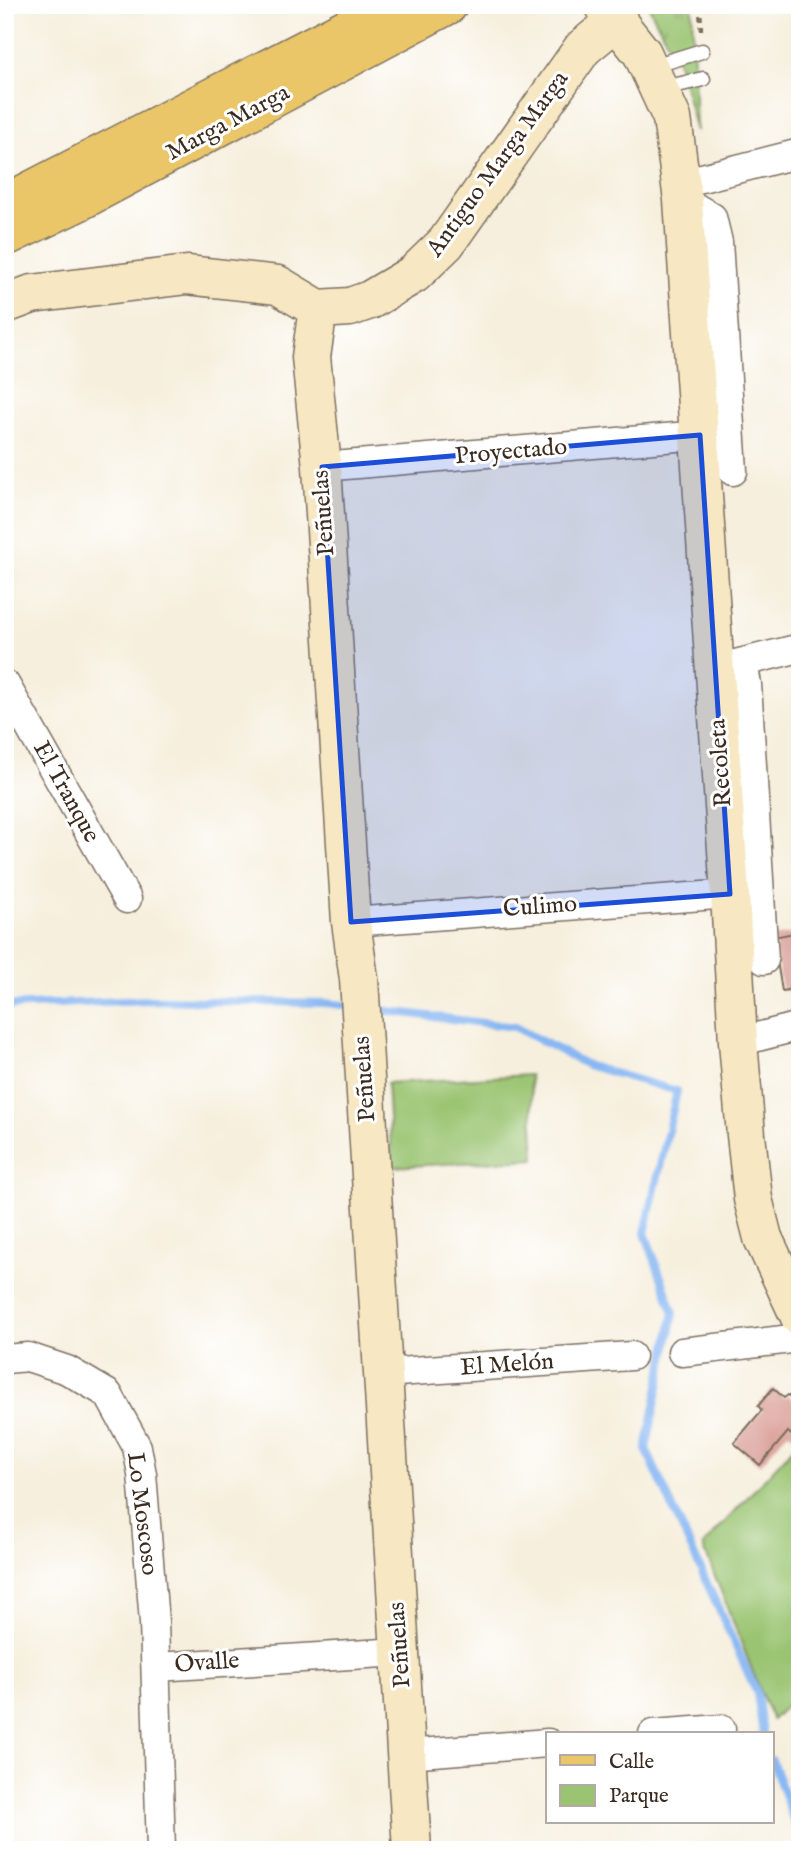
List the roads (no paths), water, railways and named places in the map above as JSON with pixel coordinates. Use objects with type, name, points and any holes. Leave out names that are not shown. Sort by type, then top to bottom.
[{"type":"main road","name":"Marga Marga","points":[[5,204],[391,5]]},
{"type":"main road","name":"Marga Marga","points":[[5,237],[94,193],[448,5]]},
{"type":"street","name":"Recoleta","points":[[611,12],[642,52],[672,118],[683,191],[700,436],[729,666],[730,894],[738,1042],[753,1199],[763,1238],[800,1317]]},
{"type":"street","name":"Antiguo Marga Marga","points":[[318,309],[350,307],[370,300],[414,274],[446,243],[611,12]]},
{"type":"street","points":[[683,191],[800,153]]},
{"type":"street","points":[[683,191],[712,217],[718,243],[733,471]]},
{"type":"street","points":[[5,304],[32,294],[187,275],[278,285],[318,309]]},
{"type":"street","name":"Peñuelas","points":[[318,309],[311,356],[322,467],[351,922],[359,979],[412,1850]]},
{"type":"street","name":"Proyectado","points":[[322,467],[700,436]]},
{"type":"street","points":[[729,666],[800,648]]},
{"type":"street","name":"Recoleta","points":[[729,666],[747,684],[764,960]]},
{"type":"street","name":"El Tranque","points":[[5,684],[127,899]]},
{"type":"street","name":"Culimo","points":[[351,922],[730,894]]},
{"type":"street","points":[[738,1042],[800,1026]]},
{"type":"street","points":[[682,1352],[800,1338]]},
{"type":"street","name":"El Melón","points":[[383,1373],[631,1356]]},
{"type":"street","name":"Lo Moscoso","points":[[5,1359],[29,1357],[67,1370],[107,1394],[137,1447],[146,1510],[156,1667]]},
{"type":"street","name":"Ovalle","points":[[161,1850],[156,1667],[400,1652]]},
{"type":"street","points":[[680,1732],[721,1729]]},
{"type":"street","points":[[407,1754],[546,1743]]},
{"type":"lane","points":[[654,78],[702,51]]},
{"type":"lane","points":[[654,78],[703,79]]},
{"type":"waterway","points":[[5,1006],[150,1000],[325,1003],[352,1006]]},
{"type":"waterway","points":[[372,1009],[515,1027],[589,1066],[677,1091],[645,1233],[674,1313],[646,1449],[757,1693],[763,1732]]},
{"type":"waterway","points":[[774,1766],[796,1828],[800,1832]]}]
